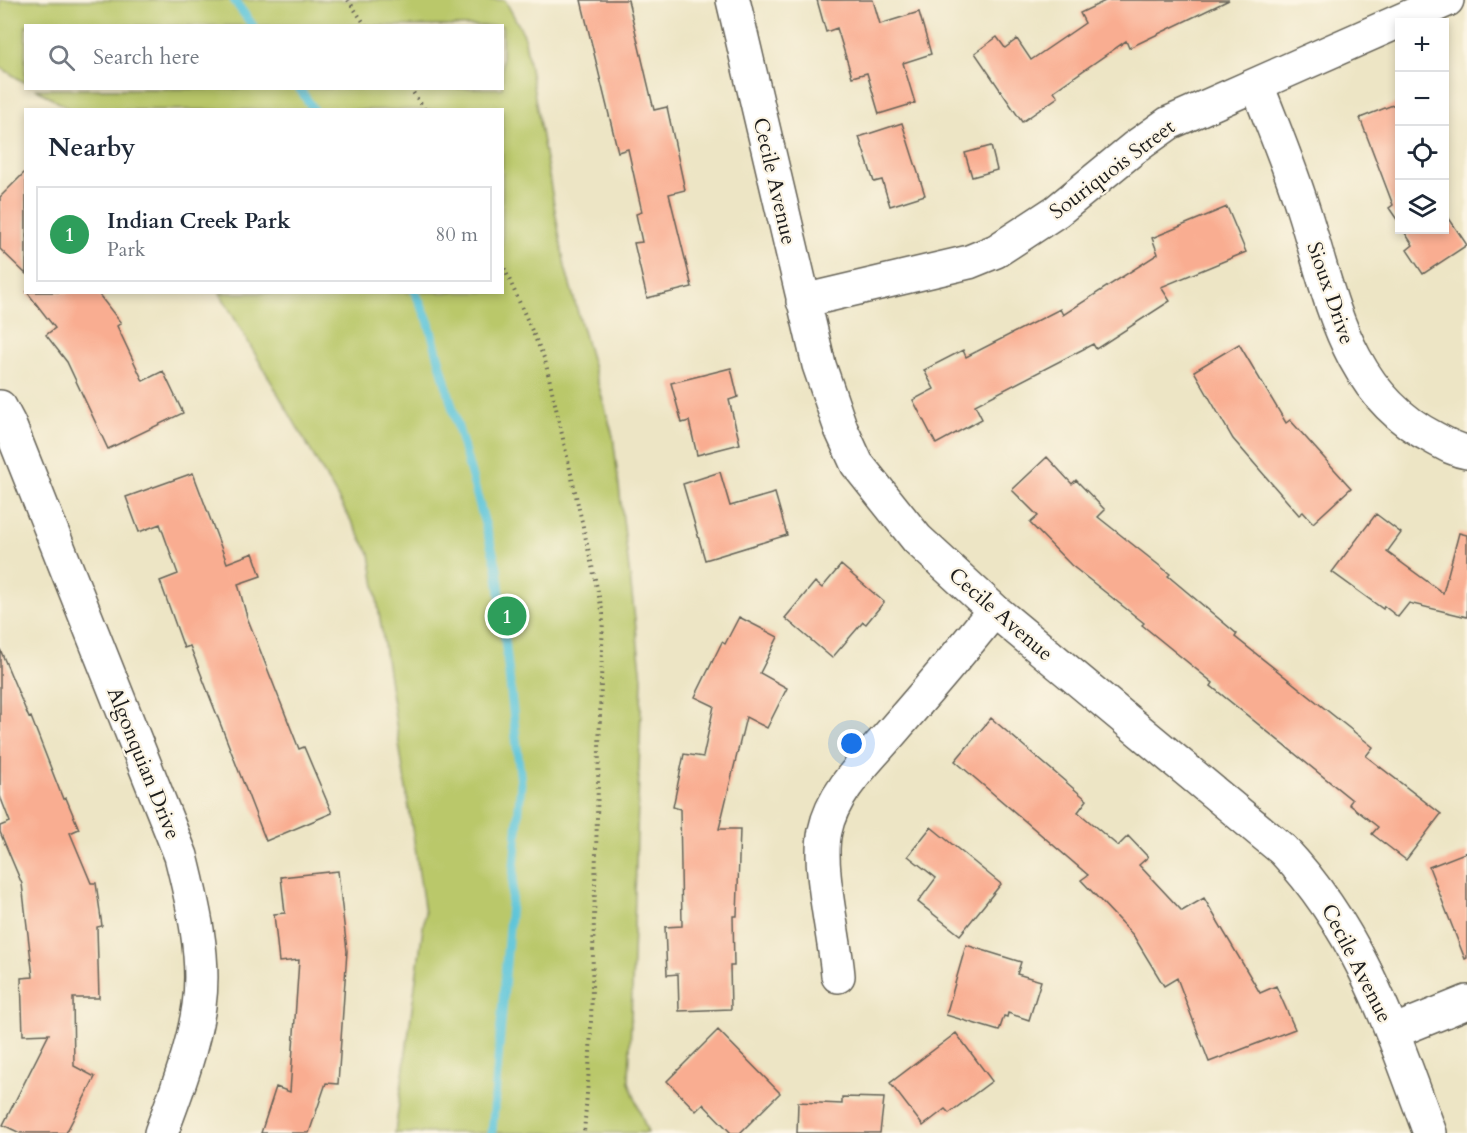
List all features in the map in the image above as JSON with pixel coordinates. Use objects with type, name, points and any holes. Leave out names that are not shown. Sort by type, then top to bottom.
[{"type":"street","name":"Cecile Avenue","points":[[734,0],[819,365],[841,429],[857,464],[916,539],[994,610],[1283,850],[1332,908],[1365,967],[1393,1032],[1430,1133]]},
{"type":"street","name":"Souriquois Street","points":[[803,301],[969,262],[996,251],[1057,211],[1134,148],[1169,123],[1212,102],[1257,86],[1446,0]]},
{"type":"street","name":"Sioux Drive","points":[[1257,86],[1295,185],[1347,344],[1361,372],[1378,397],[1409,426],[1467,452]]},
{"type":"street","name":"Algonquian Drive","points":[[0,407],[9,424],[181,856],[193,906],[200,960],[199,1005],[175,1093],[160,1133]]},
{"type":"street","points":[[838,976],[823,855],[824,832],[830,812],[840,794],[994,610]]},
{"type":"street","points":[[1393,1032],[1467,1002]]},
{"type":"path","points":[[348,0],[365,24]]},
{"type":"path","points":[[411,90],[424,108]]},
{"type":"path","points":[[504,268],[545,360],[603,614],[590,1055],[584,1133]]},
{"type":"green space","points":[[0,0],[505,0],[524,35],[565,267],[613,436],[642,678],[629,1082],[648,1133],[395,1133],[425,913],[370,554],[221,294],[504,294],[504,108],[68,108],[38,90],[504,90],[504,24],[24,24],[24,82],[0,67]]},
{"type":"building","points":[[581,0],[628,0],[654,110],[667,107],[685,190],[669,194],[692,287],[647,298],[634,243],[642,242],[636,214],[642,212],[628,149],[618,152]]},
{"type":"building","points":[[817,0],[873,0],[880,24],[919,12],[931,54],[903,63],[915,103],[879,114],[867,73],[852,77],[837,28],[826,32]]},
{"type":"building","points":[[1107,0],[1229,0],[1129,48],[1126,41],[1054,91],[1058,97],[1022,122],[975,53],[997,37],[1005,48],[1017,39],[1031,60],[1085,23],[1080,13]]},
{"type":"building","points":[[1395,104],[1395,217],[1389,208],[1393,205],[1360,118]]},
{"type":"building","points":[[902,123],[925,195],[890,206],[882,180],[874,182],[859,137]]},
{"type":"building","points":[[991,146],[997,170],[972,177],[965,153]]},
{"type":"building","points":[[24,173],[24,272],[0,249],[0,197]]},
{"type":"building","points":[[1227,207],[1246,252],[1161,287],[1170,301],[1096,349],[1093,344],[975,405],[982,419],[936,444],[913,400],[934,389],[924,370],[963,350],[966,357],[1060,309],[1063,315],[1158,254],[1152,238]]},
{"type":"building","points":[[1449,218],[1467,245],[1423,274],[1407,250],[1413,245],[1406,234],[1449,234]]},
{"type":"building","points":[[29,294],[99,294],[121,323],[117,326],[143,381],[163,371],[183,413],[108,449],[67,362],[46,335],[55,328]]},
{"type":"building","points":[[1239,344],[1286,423],[1290,420],[1351,488],[1313,523],[1303,512],[1299,515],[1233,439],[1194,371]]},
{"type":"building","points":[[731,368],[738,397],[729,400],[740,444],[697,455],[689,421],[682,423],[671,383]]},
{"type":"building","points":[[1047,457],[1072,484],[1076,480],[1105,510],[1098,517],[1170,574],[1168,576],[1237,634],[1235,637],[1373,747],[1366,756],[1441,814],[1406,860],[1372,834],[1378,827],[1349,804],[1352,800],[1211,686],[1213,683],[1142,625],[1144,623],[1071,565],[1030,523],[1038,516],[1012,490]]},
{"type":"building","points":[[720,472],[730,506],[775,493],[787,535],[705,560],[683,484]]},
{"type":"building","points":[[193,473],[227,563],[253,553],[261,576],[238,584],[247,617],[299,749],[304,747],[332,813],[266,841],[190,646],[184,648],[160,581],[178,574],[160,524],[139,532],[126,497]]},
{"type":"building","points":[[1376,514],[1401,533],[1387,552],[1443,593],[1459,533],[1467,535],[1467,617],[1409,603],[1398,617],[1384,606],[1383,609],[1332,572]]},
{"type":"building","points":[[841,565],[884,602],[832,658],[785,618],[815,582],[822,588]]},
{"type":"building","points":[[739,617],[778,637],[760,673],[787,688],[767,728],[746,717],[719,829],[740,829],[737,916],[733,916],[734,966],[730,966],[731,1009],[679,1011],[678,974],[667,975],[665,927],[682,926],[680,809],[673,807],[684,754],[703,757],[714,706],[695,697],[722,642],[725,644]]},
{"type":"building","points":[[0,649],[29,718],[31,717],[63,799],[66,798],[79,829],[70,833],[91,883],[96,883],[102,926],[97,927],[99,998],[73,998],[74,1066],[95,1077],[66,1133],[20,1133],[3,1125],[49,1034],[23,1035],[21,978],[33,977],[22,884],[0,832],[0,826],[10,822],[0,796]]},
{"type":"building","points":[[991,718],[1087,800],[1078,812],[1118,846],[1128,836],[1148,857],[1139,865],[1182,911],[1204,898],[1260,993],[1276,986],[1295,1029],[1209,1062],[1177,978],[1164,986],[1133,935],[1081,880],[1088,875],[955,761]]},
{"type":"building","points":[[931,827],[1001,884],[960,935],[918,902],[936,878],[908,856]]},
{"type":"building","points":[[1467,852],[1467,958],[1465,959],[1429,867]]},
{"type":"building","points":[[338,871],[347,951],[338,1084],[326,1083],[309,1133],[261,1133],[276,1087],[290,1092],[299,960],[279,962],[274,914],[285,913],[281,877]]},
{"type":"building","points":[[966,945],[1021,962],[1017,974],[1041,981],[1029,1020],[1008,1013],[1007,1017],[1004,1016],[999,1031],[946,1015]]},
{"type":"building","points":[[718,1030],[780,1093],[740,1133],[731,1133],[703,1104],[696,1111],[667,1081]]},
{"type":"building","points":[[956,1033],[992,1081],[949,1113],[945,1109],[923,1126],[890,1083]]},
{"type":"building","points":[[842,1097],[884,1098],[880,1133],[797,1133],[798,1102],[842,1104]]},
{"type":"waterway","points":[[234,0],[252,24]]},
{"type":"waterway","points":[[300,90],[313,108]]},
{"type":"waterway","points":[[416,294],[428,320],[497,567],[521,783],[492,1133]]},
{"type":"place","name":"Indian Creek Park","points":[[507,616]]}]
